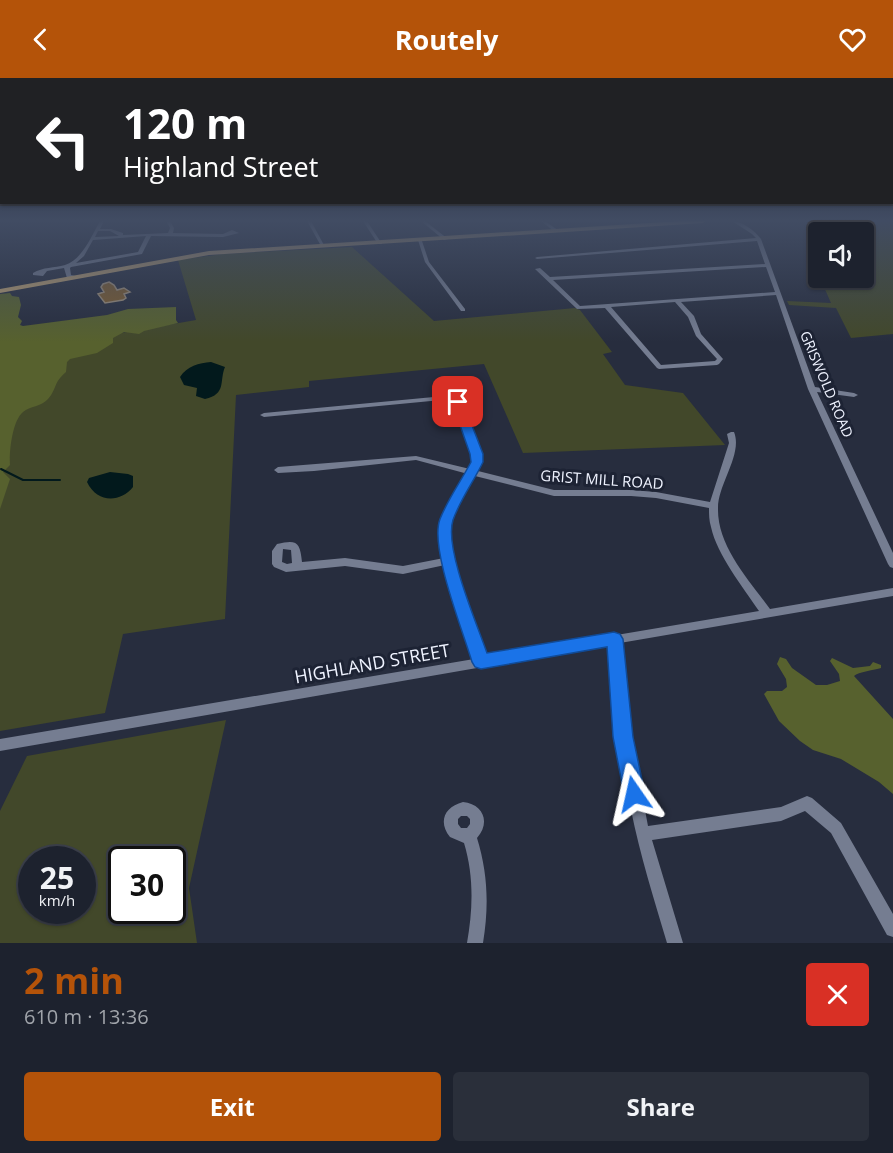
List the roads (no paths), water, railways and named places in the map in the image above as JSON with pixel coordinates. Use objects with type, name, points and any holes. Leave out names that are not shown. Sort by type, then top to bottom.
[{"type":"main road","points":[[0,291],[157,261]]},
{"type":"street","points":[[73,277],[69,277],[67,272],[69,266],[74,261]]},
{"type":"street","points":[[45,270],[94,261]]},
{"type":"street","points":[[427,261],[463,310]]},
{"type":"street","name":"GRISWOLD ROAD","points":[[767,261],[812,389],[893,564]]},
{"type":"street","points":[[549,279],[768,265]]},
{"type":"street","points":[[538,269],[579,308],[777,293]]},
{"type":"street","points":[[607,306],[659,367],[717,363],[720,359],[698,335],[691,316],[676,300]]},
{"type":"street","points":[[812,389],[854,395]]},
{"type":"street","points":[[264,415],[455,397],[476,454],[474,472],[446,521],[448,561],[481,662]]},
{"type":"street","points":[[731,434],[733,443],[713,506],[720,541],[766,612]]},
{"type":"street","name":"GRIST MILL ROAD","points":[[278,470],[416,458],[554,493],[656,495],[713,506]]},
{"type":"street","points":[[297,566],[345,562],[403,570],[448,561]]},
{"type":"street","name":"HIGHLAND STREET","points":[[0,745],[893,592]]},
{"type":"street","points":[[614,639],[623,737],[643,834],[675,943]]},
{"type":"street","points":[[643,834],[781,814],[807,803],[836,828],[893,929]]},
{"type":"street","points":[[469,835],[477,858],[482,908],[476,943]]},
{"type":"waterway","points":[[1,469],[23,480],[60,480]]}]
